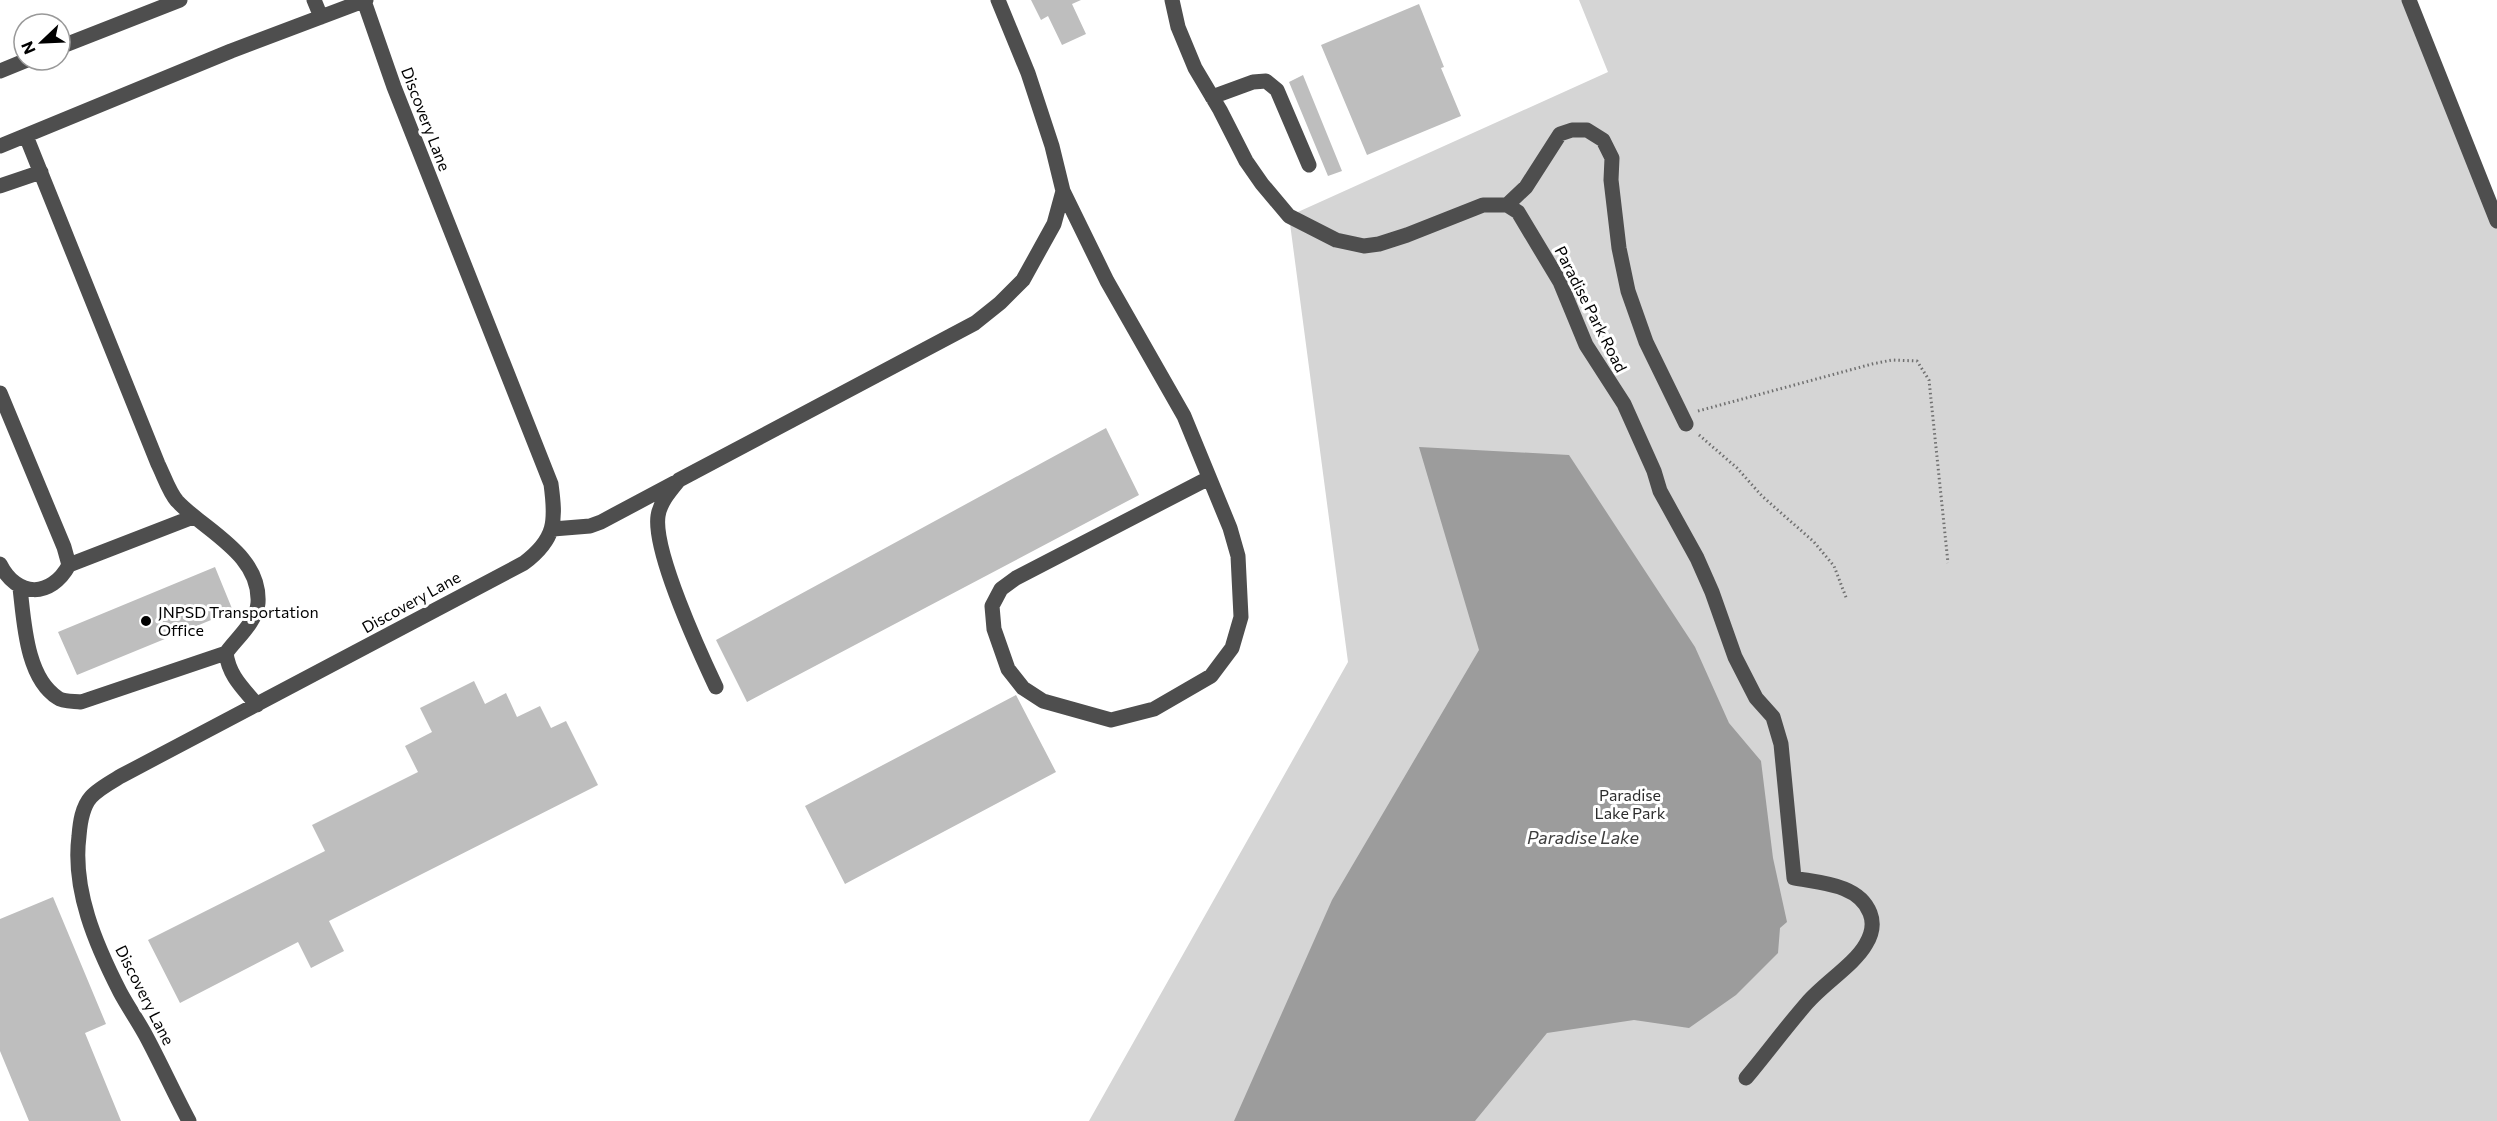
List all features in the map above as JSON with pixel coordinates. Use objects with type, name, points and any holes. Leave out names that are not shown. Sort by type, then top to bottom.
[{"type":"street","points":[[72,42],[180,0]]},
{"type":"street","points":[[314,0],[321,17]]},
{"type":"street","points":[[998,0],[1028,73],[1052,146],[1063,191],[1107,281],[1184,416],[1230,528],[1238,556],[1241,617],[1232,648],[1211,676],[1154,709],[1111,720],[1043,701],[1023,688],[1008,669],[994,629],[992,606],[1001,589],[1016,578],[1209,478]]},
{"type":"street","points":[[1172,0],[1178,27],[1195,68],[1246,160],[1262,184],[1289,216],[1336,240],[1364,246],[1378,244],[1483,205],[1506,205],[1526,187],[1560,134],[1572,130],[1587,130],[1603,140],[1612,158],[1611,180],[1619,248],[1628,291],[1646,342],[1684,420]]},
{"type":"street","points":[[2409,0],[2497,221]]},
{"type":"street","points":[[0,147],[231,51],[365,1]]},
{"type":"street","name":"Discovery Lane","points":[[189,1121],[103,955],[85,905],[77,873],[80,824],[91,797],[121,776],[435,608],[524,563],[545,544],[553,529],[554,506],[551,484],[394,87],[365,1]]},
{"type":"street","points":[[1212,97],[1253,82],[1266,81],[1277,90],[1309,165]]},
{"type":"street","points":[[20,588],[28,649],[42,682],[59,699],[81,702],[226,653],[252,620],[258,603],[255,582],[246,564],[218,534],[193,517],[175,499],[158,465],[26,136]]},
{"type":"street","points":[[0,186],[41,172]]},
{"type":"street","points":[[553,529],[590,526],[601,522],[975,323],[1023,280],[1054,224],[1063,191]]},
{"type":"street","name":"Paradise Park Road","points":[[1506,205],[1518,212],[1560,282],[1586,345],[1624,404],[1660,491],[1697,558],[1712,592],[1735,657],[1756,698],[1773,717],[1781,744],[1794,878],[1835,886],[1859,896],[1866,903],[1872,920],[1872,928],[1866,944],[1808,1002],[1746,1078]]},
{"type":"street","points":[[0,393],[64,547],[69,565],[62,579],[36,591],[20,588],[5,574],[0,564]]},
{"type":"street","points":[[679,480],[661,507],[658,518],[659,536],[665,563],[716,687]]},
{"type":"street","points":[[69,565],[193,517]]},
{"type":"street","points":[[226,653],[228,667],[233,677],[257,705]]},
{"type":"path","points":[[1684,420],[1872,364],[1892,360],[1917,361],[1929,380],[1948,563]]},
{"type":"path","points":[[1684,420],[1737,468],[1762,496],[1814,542],[1834,566],[1846,600]]},
{"type":"green space","name":"Paradise Lake Park","points":[[1579,0],[2409,0],[2497,221],[2497,1121],[1089,1121],[1348,662],[1289,216],[1608,72]]},
{"type":"water","name":"Paradise Lake","points":[[1419,447],[1569,455],[1695,647],[1729,723],[1761,761],[1773,858],[1787,922],[1780,928],[1778,953],[1736,995],[1689,1028],[1634,1020],[1547,1033],[1475,1121],[1234,1121],[1332,900],[1479,650]]},
{"type":"building","points":[[1031,0],[1081,0],[1072,4],[1086,34],[1062,45],[1048,16],[1041,20]]},
{"type":"building","points":[[1419,4],[1444,67],[1441,68],[1461,116],[1367,155],[1321,45]]},
{"type":"building","points":[[1303,75],[1342,171],[1328,176],[1289,82]]},
{"type":"building","points":[[1106,428],[1139,495],[747,702],[716,640]]},
{"type":"building","name":"JNPSD Transportation Office","points":[[215,567],[233,611],[77,675],[58,632]]},
{"type":"building","points":[[474,681],[485,704],[506,693],[517,717],[540,706],[551,728],[566,721],[598,785],[329,921],[344,951],[311,968],[298,942],[180,1003],[148,940],[325,851],[312,825],[418,772],[405,746],[432,732],[420,708]]},
{"type":"building","points":[[1016,695],[1056,772],[845,884],[805,806]]},
{"type":"building","points":[[53,897],[106,1024],[85,1033],[121,1121],[29,1121],[0,1051],[0,919]]},
{"type":"place","name":"JNPSD Transportation Office","points":[[146,621]]}]
